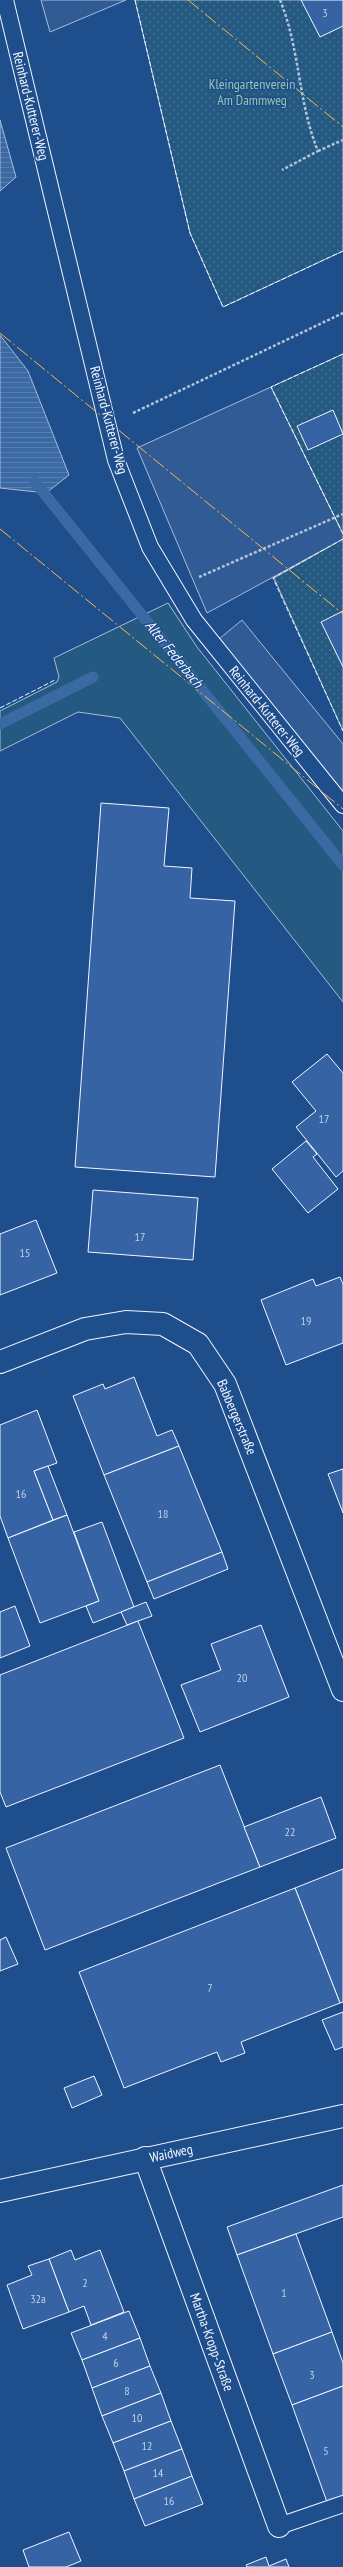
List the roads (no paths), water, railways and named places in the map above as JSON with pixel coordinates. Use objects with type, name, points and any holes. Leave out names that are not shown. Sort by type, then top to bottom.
[{"type":"street","name":"Babbergerstraße","points":[[0,1362],[85,1329],[126,1322],[163,1324],[198,1344],[226,1384],[343,1690]]},
{"type":"street","name":"Waidweg","points":[[0,2191],[343,2116]]},
{"type":"street","name":"Martha-Kropp-Straße","points":[[146,2158],[279,2526]]},
{"type":"lane","name":"Reinhard-Kutterer-Weg","points":[[5,0],[109,425],[116,460],[150,547],[173,589],[194,620],[343,805]]},
{"type":"lane","points":[[279,2526],[343,2504]]},
{"type":"waterway","name":"Alter Federbach","points":[[35,482],[343,865]]},
{"type":"waterway","points":[[0,724],[93,677]]},
{"type":"park label","name":"Kleingartenverein Am Dammweg","points":[[252,92]]}]
